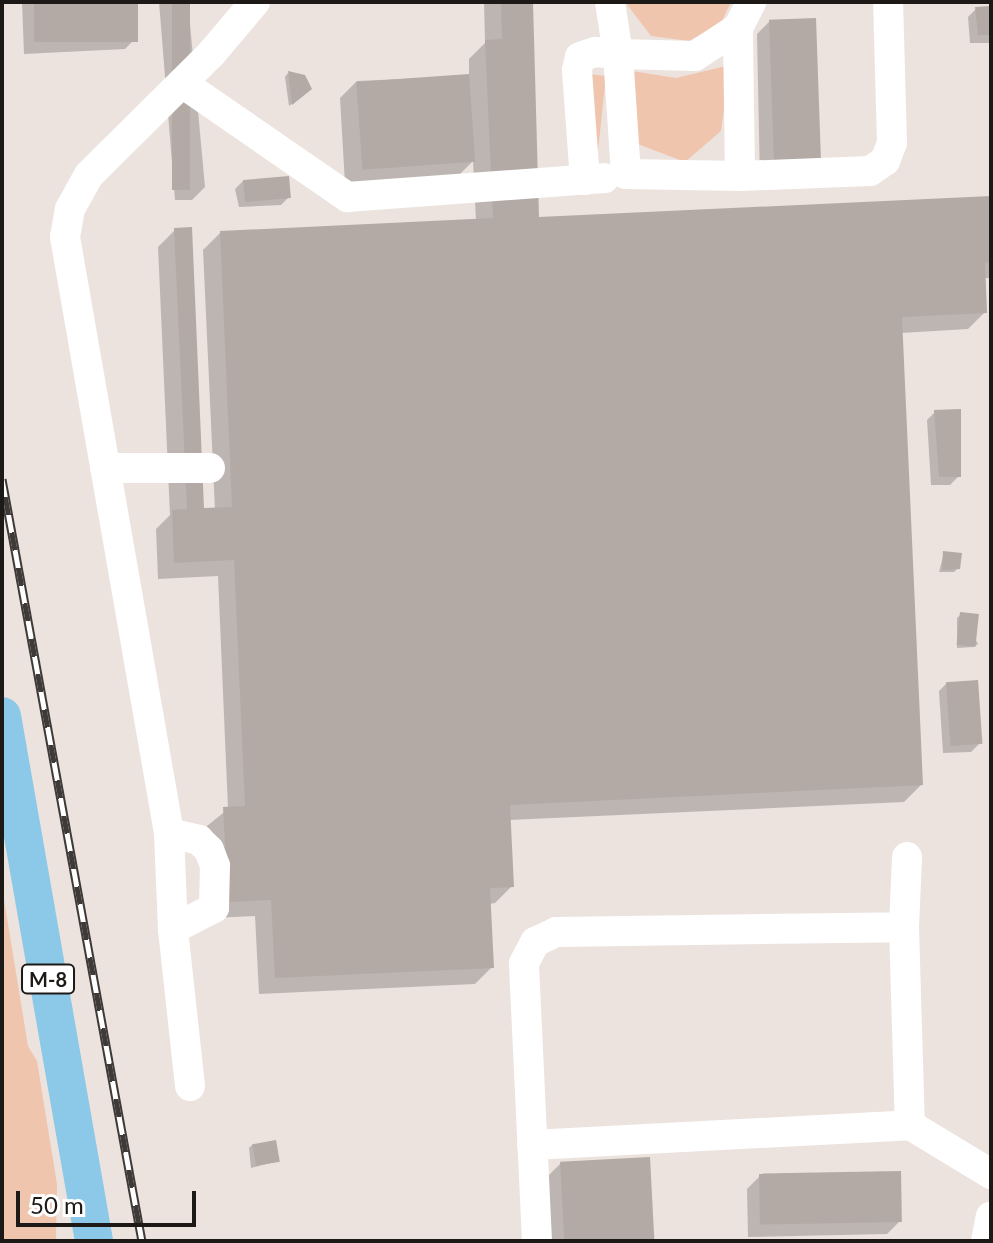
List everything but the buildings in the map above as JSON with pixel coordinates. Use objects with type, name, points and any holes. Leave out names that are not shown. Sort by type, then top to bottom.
[{"type":"main road","name":"М-8","points":[[2,716],[94,1241]]},
{"type":"lane","points":[[190,1086],[173,929],[169,833],[65,237],[70,209],[89,175],[182,83],[255,2]]},
{"type":"lane","points":[[610,2],[618,54],[626,174]]},
{"type":"lane","points":[[182,83],[347,197],[585,180],[626,174],[740,176],[870,171],[885,161],[892,143],[888,2]]},
{"type":"lane","points":[[585,180],[577,70],[580,57],[595,52],[695,56],[744,15]]},
{"type":"lane","points":[[740,176],[744,15]]},
{"type":"lane","points":[[105,468],[210,468]]},
{"type":"lane","points":[[169,833],[199,840],[209,850],[215,866],[214,908],[173,929]]},
{"type":"lane","points":[[907,857],[904,927],[910,1125]]},
{"type":"lane","points":[[537,1241],[524,963],[535,942],[556,932],[904,927]]},
{"type":"lane","points":[[532,1145],[910,1125],[991,1174]]},
{"type":"lane","points":[[986,1241],[991,1216]]},
{"type":"shaded area","points":[[625,2],[731,2],[721,23],[689,41],[651,36]]},
{"type":"shaded area","points":[[730,65],[721,131],[685,162],[635,143],[632,71],[676,78]]},
{"type":"shaded area","points":[[587,74],[606,76],[596,171],[577,169]]},
{"type":"shaded area","points":[[2,887],[28,1046],[37,1061],[57,1184],[56,1241],[2,1241]]},
{"type":"railway","points":[[2,479],[142,1241]]}]
